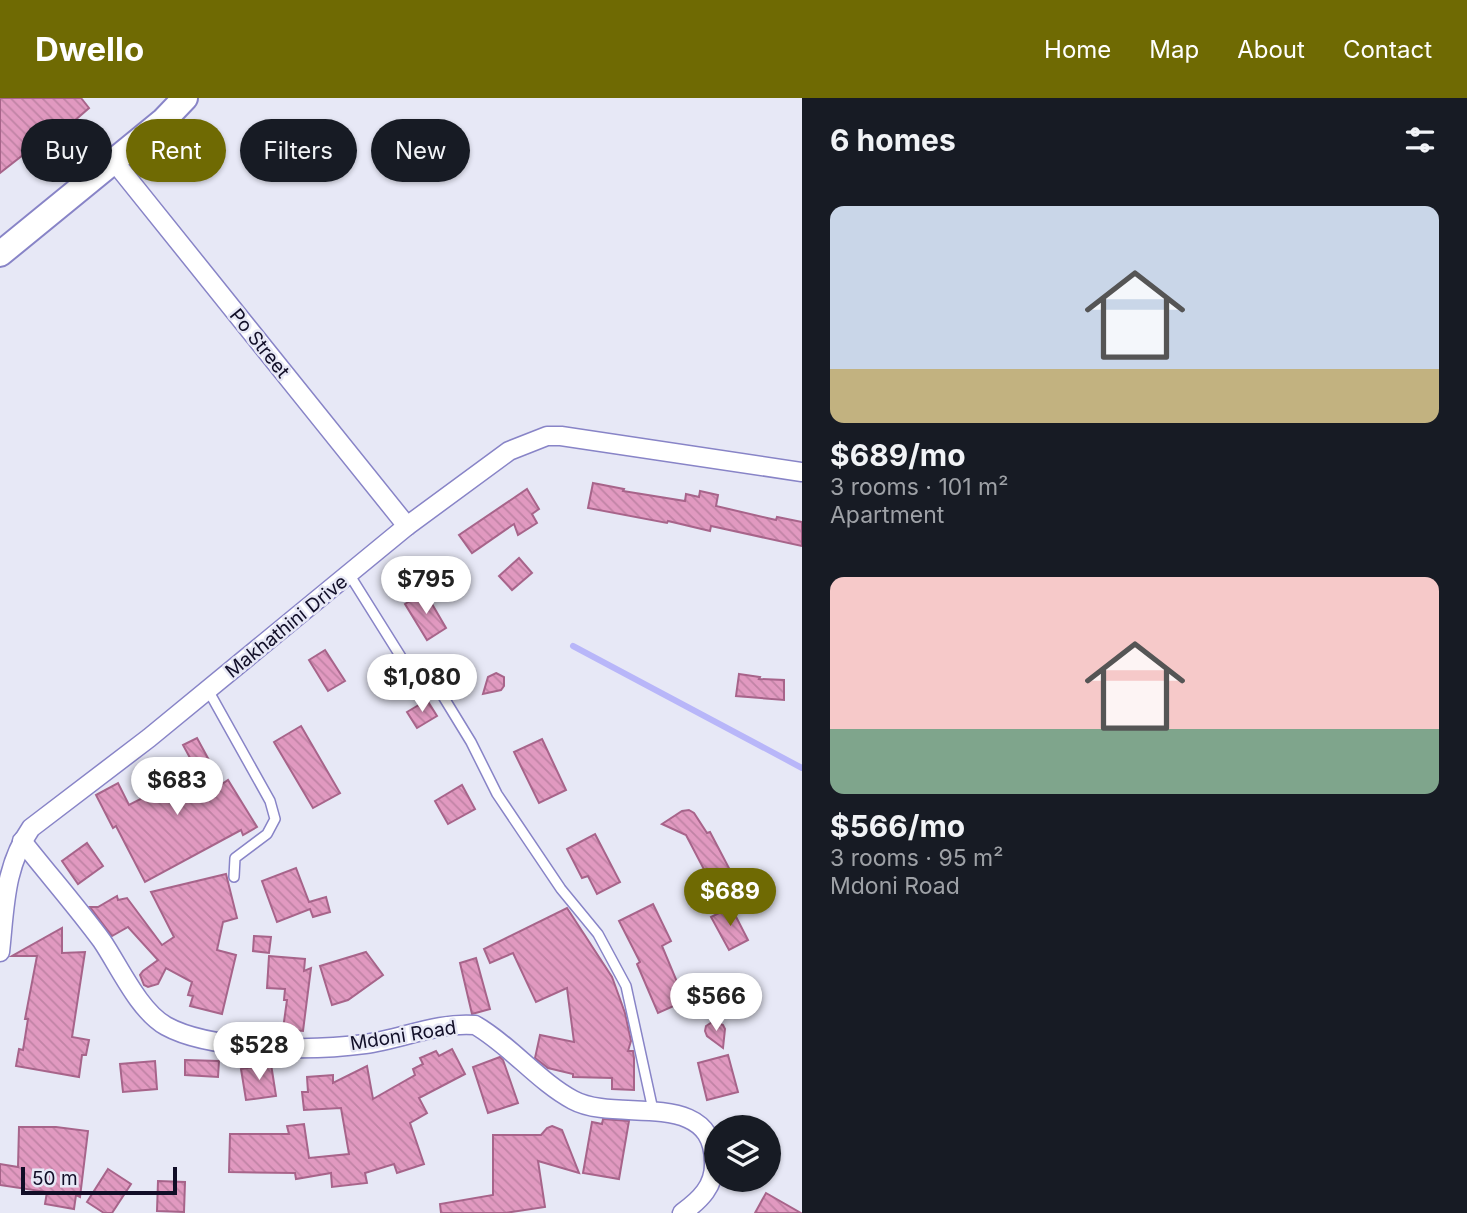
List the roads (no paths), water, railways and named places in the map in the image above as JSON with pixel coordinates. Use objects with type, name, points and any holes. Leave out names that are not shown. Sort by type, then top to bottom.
[{"type":"street","points":[[0,254],[164,120],[185,98]]},
{"type":"street","name":"Po Street","points":[[113,160],[407,526]]},
{"type":"street","name":"Makhathini Drive","points":[[0,953],[9,871],[31,828],[208,690],[407,526],[509,451],[547,436],[802,472]]},
{"type":"street","name":"Mdoni Road","points":[[22,841],[100,939],[149,1013],[165,1025],[188,1034],[250,1047],[366,1044],[438,1027],[475,1025],[574,1101],[602,1110],[653,1110],[673,1114],[700,1125],[709,1136],[714,1153],[715,1173],[702,1199],[682,1213]]},
{"type":"lane","points":[[349,574],[411,673],[442,692],[498,794],[561,889],[597,934],[626,986],[653,1110]]},
{"type":"lane","points":[[208,690],[270,801],[275,819],[267,834],[235,858],[234,877]]},
{"type":"waterway","points":[[573,646],[802,768]]}]
